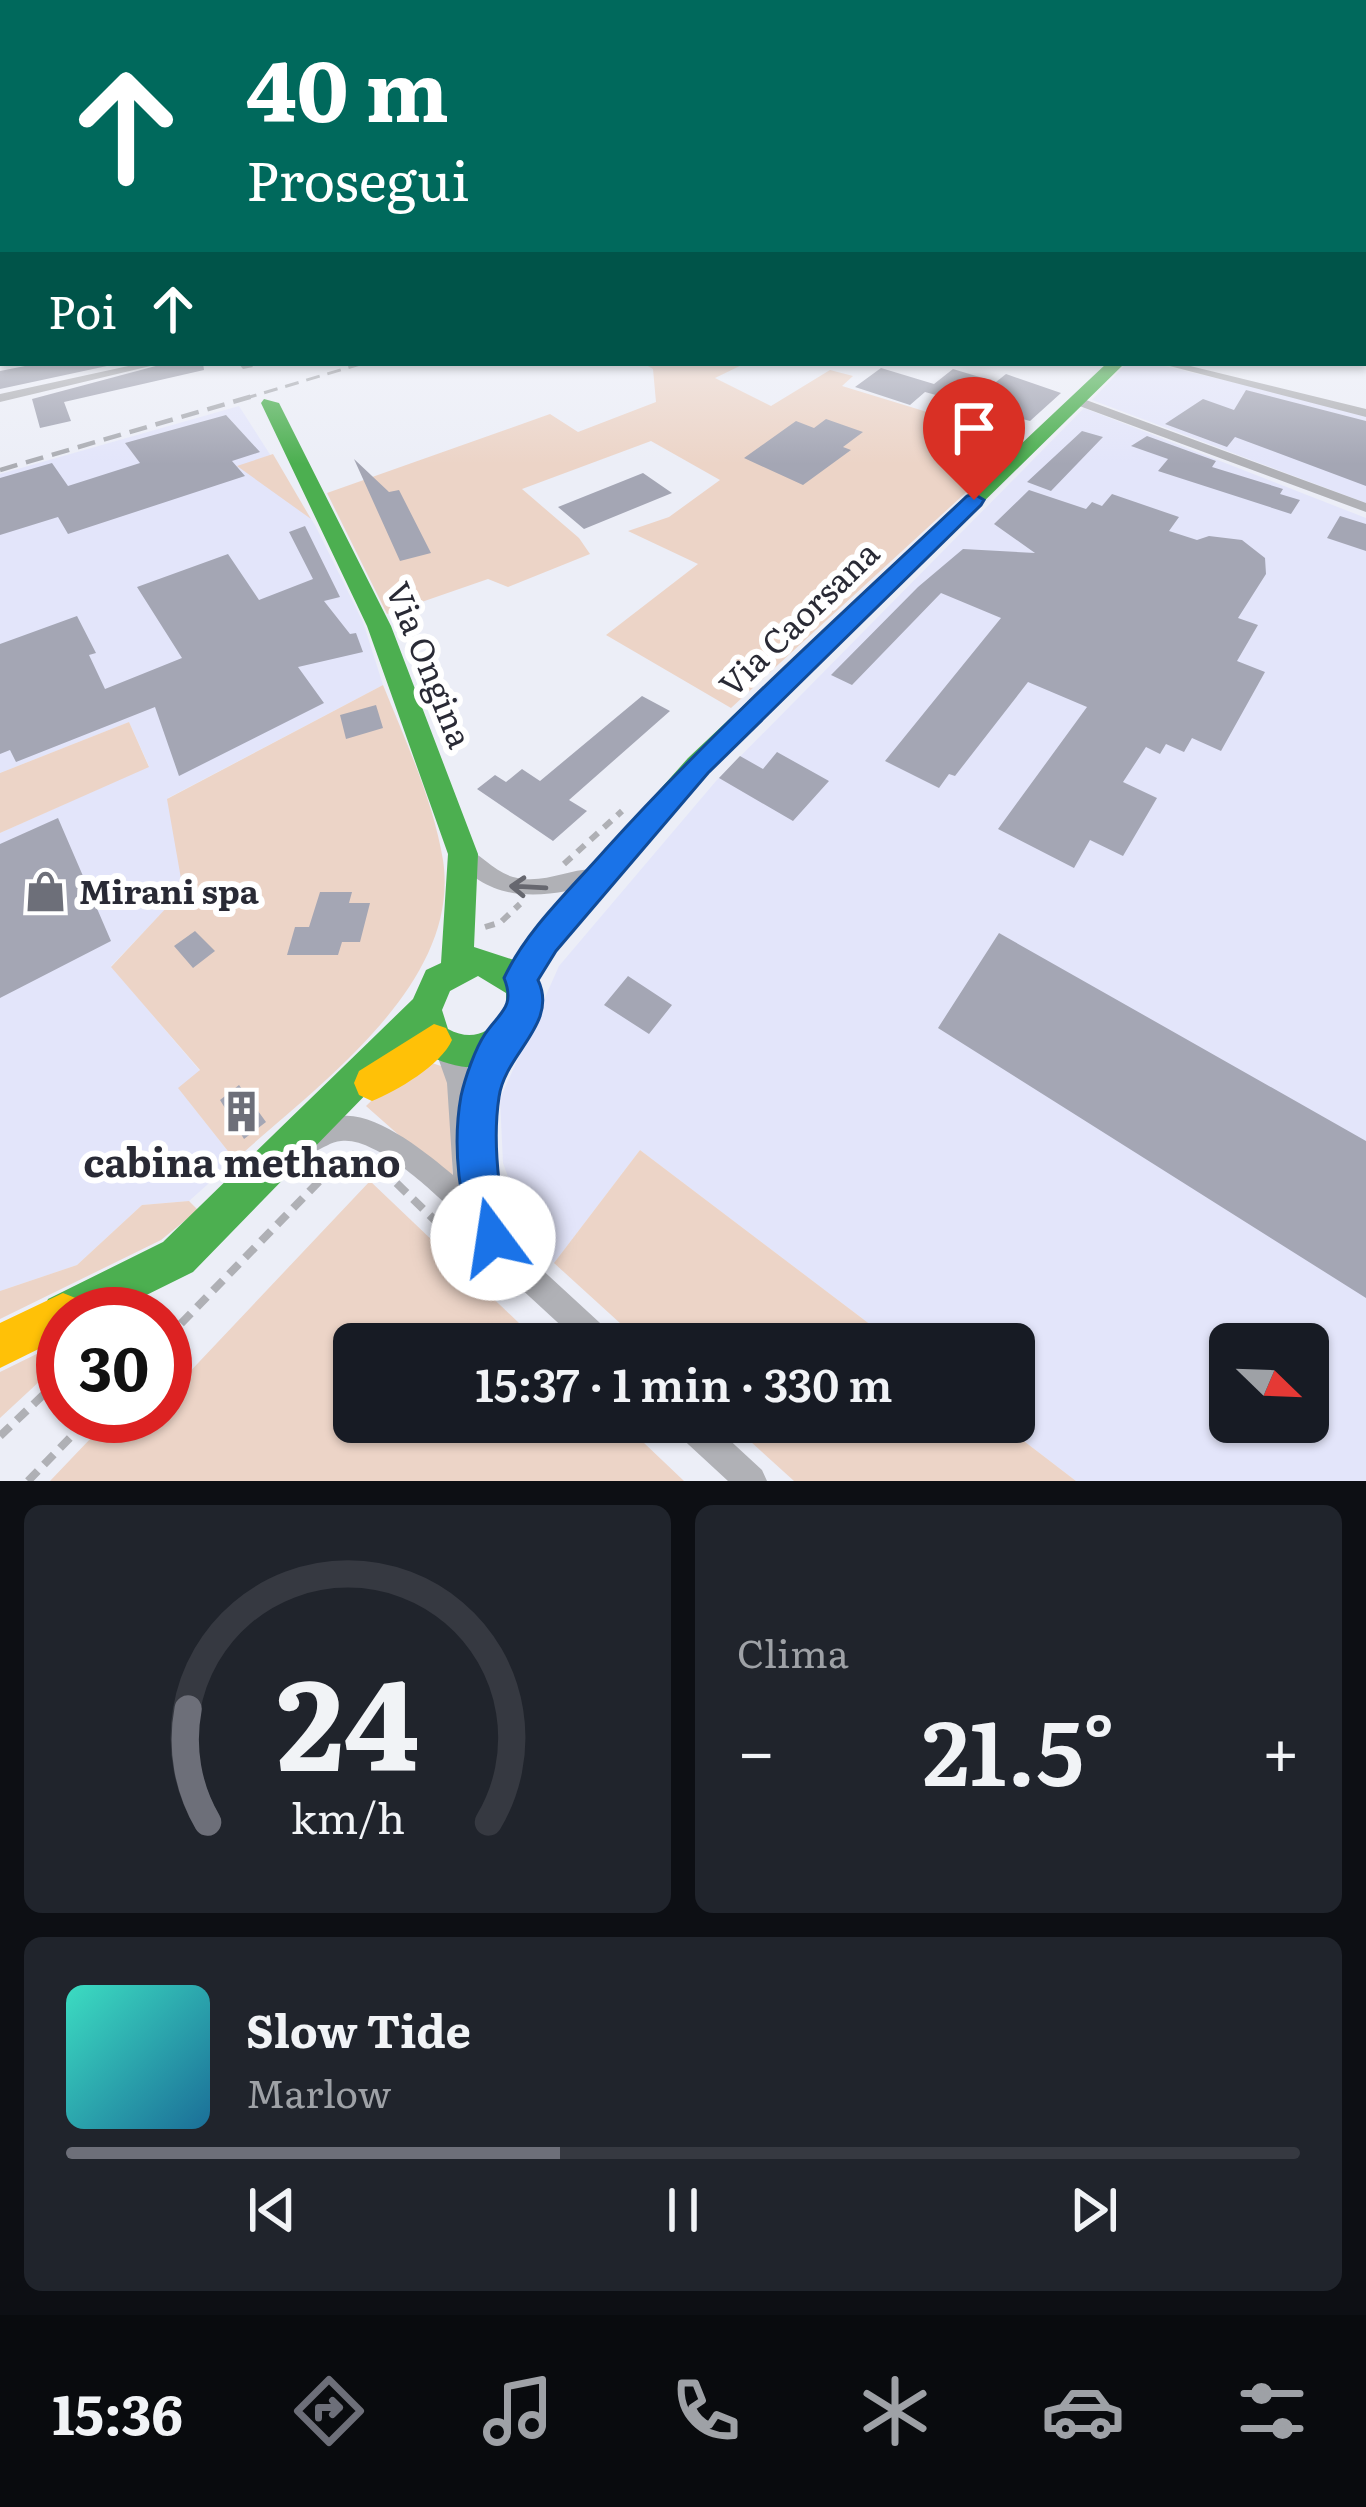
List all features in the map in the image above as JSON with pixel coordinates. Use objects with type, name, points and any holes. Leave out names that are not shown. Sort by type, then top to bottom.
[{"type":"main road","name":"Via Caorsana","points":[[520,978],[545,940],[698,765],[1115,366]]},
{"type":"main road","name":"Via Ongina","points":[[270,403],[379,626],[463,854],[466,964]]},
{"type":"main road","points":[[117,1287],[178,1257],[424,1010],[438,981],[466,964],[515,958],[545,940]]},
{"type":"main road","points":[[424,1010],[440,1044],[462,1054],[498,1046],[522,1021],[526,991],[520,978],[494,962],[466,964]]},
{"type":"main road","points":[[326,1113],[440,1044]]},
{"type":"main road","points":[[0,1346],[36,1328]]},
{"type":"street","points":[[0,398],[144,366]]},
{"type":"street","points":[[1176,366],[1366,412]]},
{"type":"street","points":[[1078,401],[1366,508]]},
{"type":"street","points":[[463,854],[481,874],[503,886],[527,890],[563,888],[603,872]]},
{"type":"street","points":[[440,1044],[461,1073],[462,1159],[493,1238],[502,1252],[579,1323]]},
{"type":"street","points":[[476,1203],[480,1095],[498,1046]]},
{"type":"street","points":[[282,1155],[336,1128],[355,1127],[476,1203]]},
{"type":"street","points":[[710,1443],[751,1481]]},
{"type":"path","points":[[476,929],[501,922],[528,896]]},
{"type":"path","points":[[501,922],[513,931]]},
{"type":"path","points":[[192,1312],[350,1154],[367,1156],[484,1268]]},
{"type":"path","points":[[0,1436],[36,1402]]},
{"type":"path","points":[[28,1481],[65,1443]]},
{"type":"shaded area","points":[[648,366],[740,366],[715,378],[771,406],[830,370],[853,376],[842,386],[1022,441],[731,708],[606,635],[698,564],[628,531],[669,517],[720,480],[651,441],[522,489],[579,538],[590,554],[508,587],[488,579],[387,614],[327,493],[550,414],[578,432],[656,402],[653,369]]},
{"type":"shaded area","points":[[1124,366],[1164,366],[1366,413],[1366,503],[1092,400]]},
{"type":"shaded area","points":[[239,406],[315,525],[363,622],[383,685],[168,798],[184,890],[111,966],[200,1071],[179,1089],[235,1160],[189,1201],[142,1205],[77,1265],[0,1291],[0,833],[149,766],[129,722],[0,773],[0,474]]},
{"type":"shaded area","points":[[1084,408],[1366,518],[1366,1481],[1076,1481],[1026,1443],[1035,1443],[1035,1323],[868,1323],[640,1150],[554,1263],[515,1196],[503,1163],[500,1099],[559,966],[716,781]]},
{"type":"shaded area","points":[[273,454],[311,519],[237,466]]},
{"type":"shaded area","points":[[383,685],[426,793],[443,860],[443,906],[430,949],[407,991],[376,1030],[235,1160],[178,1088],[200,1070],[111,967],[183,890],[167,799]]},
{"type":"shaded area","points":[[129,722],[149,767],[0,833],[0,773]]},
{"type":"shaded area","points":[[429,1062],[444,1067],[450,1081],[453,1183],[366,1106],[393,1080]]},
{"type":"shaded area","points":[[640,1150],[868,1323],[620,1323],[554,1263]]},
{"type":"shaded area","points":[[370,1181],[519,1323],[333,1323],[333,1443],[644,1443],[684,1481],[50,1481],[86,1443],[192,1443],[192,1369]]},
{"type":"shaded area","points":[[189,1201],[198,1210],[161,1240],[65,1287],[36,1287],[36,1301],[0,1319],[0,1291],[77,1265],[142,1205]]},
{"type":"shaded area","points":[[36,1354],[36,1385],[0,1418],[0,1372]]},
{"type":"shaded area","points":[[752,1443],[1026,1443],[1076,1481],[794,1481]]},
{"type":"building","points":[[25,366],[107,366],[0,389],[0,371]]},
{"type":"building","points":[[156,366],[203,366],[204,370],[64,402],[71,421],[40,428],[32,399]]},
{"type":"building","points":[[881,368],[934,384],[953,369],[996,382],[1006,374],[1061,393],[1030,421],[925,392],[910,405],[855,387]]},
{"type":"building","points":[[1246,390],[1366,421],[1366,486],[1235,437],[1227,447],[1165,424],[1203,399],[1234,410]]},
{"type":"building","points":[[226,415],[260,452],[232,461],[245,476],[68,534],[58,517],[0,535],[0,478],[52,463],[68,486],[140,463],[125,443]]},
{"type":"building","points":[[826,419],[863,432],[843,447],[851,450],[803,485],[744,458],[796,421],[814,428]]},
{"type":"building","points":[[1082,431],[1103,437],[1051,491],[1027,482]]},
{"type":"building","points":[[1147,436],[1300,500],[1291,514],[1158,471],[1168,459],[1131,446]]},
{"type":"building","points":[[354,459],[389,492],[399,490],[431,553],[400,561]]},
{"type":"building","points":[[643,473],[672,493],[584,529],[558,507]]},
{"type":"building","points":[[1029,490],[1086,509],[1092,502],[1102,506],[1112,494],[1179,517],[1169,531],[1197,540],[1209,536],[1242,540],[1265,558],[1266,574],[1238,618],[1258,625],[1237,661],[1265,672],[1221,751],[1192,738],[1184,752],[1166,744],[1160,754],[1146,747],[1123,782],[1157,798],[1123,856],[1090,840],[1074,868],[998,829],[1087,707],[1028,682],[955,776],[949,774],[939,788],[885,761],[1001,618],[941,593],[852,685],[831,675],[963,549],[1035,553],[994,524]]},
{"type":"building","points":[[1340,516],[1366,524],[1366,551],[1327,538]]},
{"type":"building","points":[[305,526],[340,597],[324,601],[350,634],[356,633],[363,652],[298,667],[324,703],[179,776],[155,707],[16,762],[10,750],[0,754],[0,644],[77,616],[96,653],[89,655],[105,689],[182,658],[137,587],[228,554],[259,600],[313,579],[289,532]]},
{"type":"building","points":[[642,696],[670,711],[569,800],[587,811],[553,841],[477,789],[495,775],[506,782],[522,769],[540,781]]},
{"type":"building","points":[[376,705],[383,728],[346,739],[340,715]]},
{"type":"building","points":[[777,752],[829,781],[793,821],[719,778],[740,756],[763,769]]},
{"type":"building","name":"Mirani spa","points":[[58,818],[111,941],[0,998],[0,844]]},
{"type":"building","points":[[320,892],[352,892],[349,903],[370,903],[360,942],[342,942],[338,955],[287,955],[295,927],[309,927]]},
{"type":"building","points":[[195,931],[215,951],[193,968],[174,946]]},
{"type":"building","points":[[999,933],[1366,1141],[1366,1298],[938,1028]]},
{"type":"building","points":[[628,976],[672,1005],[649,1034],[604,1005]]},
{"type":"building","name":"cabina methano","points":[[239,1085],[266,1122],[244,1139],[220,1100]]},
{"type":"railway","points":[[243,399],[354,366]]},
{"type":"railway","points":[[0,470],[253,396]]},
{"type":"traffic: fast","points":[[521,978],[545,941],[698,765],[1114,366]]},
{"type":"traffic: fast","points":[[270,403],[379,626],[463,854],[457,968]]},
{"type":"traffic: fast","points":[[476,961],[505,971],[521,985],[526,1001],[522,1018],[496,1045],[460,1053],[434,1040],[425,1010],[438,981],[476,961]]},
{"type":"traffic: fast","points":[[117,1287],[178,1257],[425,1010]]},
{"type":"traffic: slow","points":[[372,1083],[434,1040]]},
{"type":"traffic: slow","points":[[0,1346],[36,1328]]},
{"type":"place","name":"Mirani spa","points":[[45,892]]},
{"type":"place","name":"cabina methano","points":[[242,1111]]},
{"type":"route","points":[[493,1238],[479,1185],[480,1095],[498,1046],[522,1021],[527,1006],[520,978],[545,940],[698,765],[974,500]]}]
